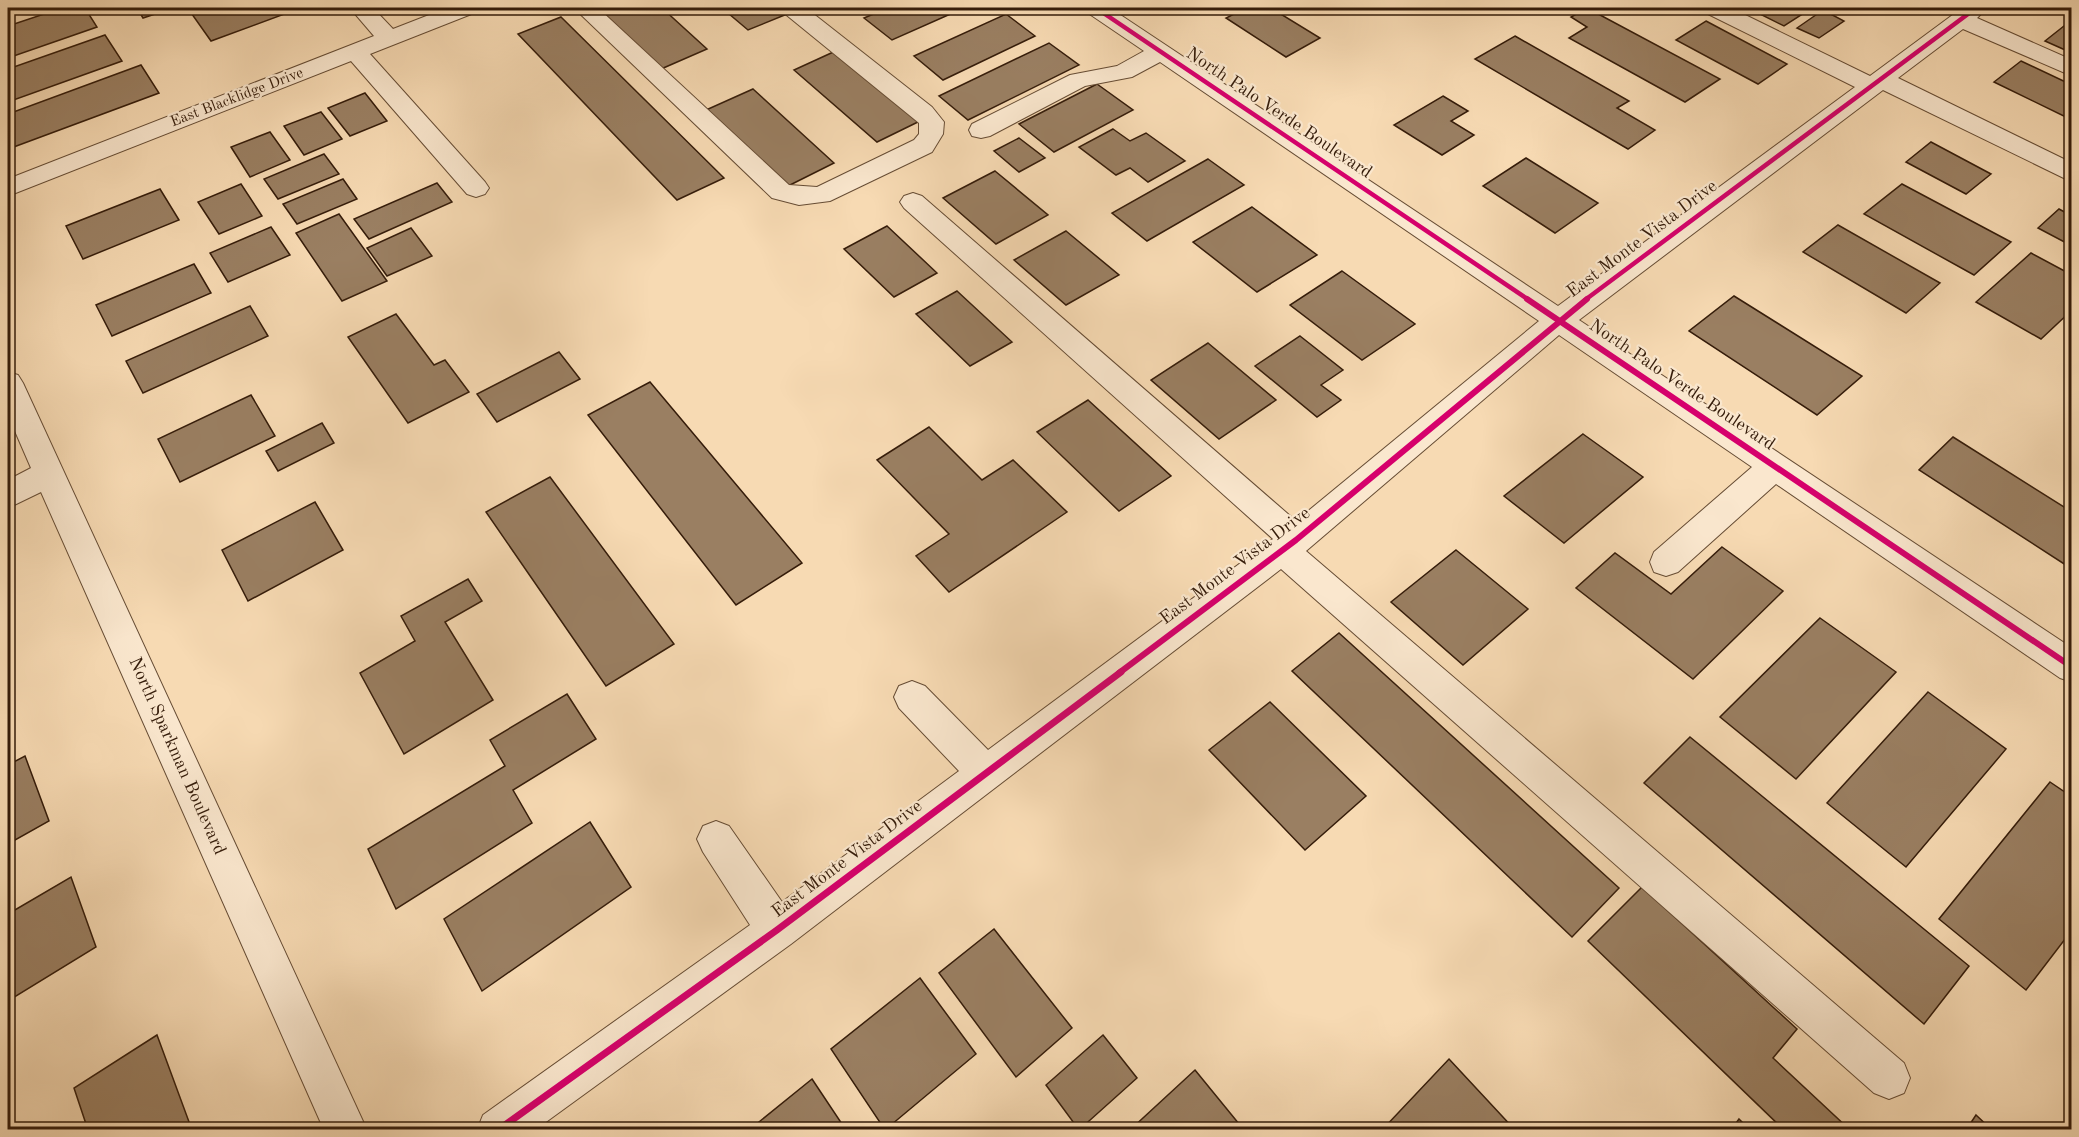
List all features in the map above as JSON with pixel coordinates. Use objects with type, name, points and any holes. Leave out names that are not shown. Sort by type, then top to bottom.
[{"type":"street","points":[[361,8],[389,38]]},
{"type":"street","name":"East Blacklidge Drive","points":[[8,188],[466,8]]},
{"type":"street","points":[[585,8],[781,192],[799,196],[821,195],[923,146],[931,134],[932,122],[923,112],[792,8]]},
{"type":"street","name":"North Palo Verde Boulevard","points":[[1099,8],[2072,667]]},
{"type":"street","points":[[1714,8],[2072,174]]},
{"type":"street","points":[[1969,13],[2072,69]]},
{"type":"street","name":"East Monte Vista Drive","points":[[498,1130],[777,930],[1289,545],[1560,320],[1969,13]]},
{"type":"street","points":[[355,51],[476,188]]},
{"type":"street","points":[[981,130],[1078,80],[1124,72],[1162,51]]},
{"type":"street","points":[[914,202],[1289,545],[1889,1078]]},
{"type":"street","name":"North Sparkman Boulevard","points":[[8,383],[346,1130]]},
{"type":"street","points":[[1666,562],[1775,466]]},
{"type":"street","points":[[8,495],[50,473]]},
{"type":"street","points":[[912,697],[986,773]]},
{"type":"street","points":[[716,839],[777,930]]},
{"type":"building","points":[[62,8],[85,8],[97,27],[8,58],[8,26]]},
{"type":"building","points":[[137,8],[173,8],[143,18]]},
{"type":"building","points":[[196,8],[298,9],[211,41],[189,10]]},
{"type":"building","points":[[597,8],[662,8],[707,49],[661,69]]},
{"type":"building","points":[[722,8],[786,8],[792,12],[748,30]]},
{"type":"building","points":[[888,8],[964,8],[892,40],[864,18]]},
{"type":"building","points":[[1246,8],[1271,8],[1320,38],[1286,57],[1226,18]]},
{"type":"building","points":[[1587,8],[1720,79],[1685,102],[1569,38],[1587,27],[1571,17]]},
{"type":"building","points":[[1748,8],[1812,8],[1784,26]]},
{"type":"building","points":[[1823,10],[1844,21],[1819,38],[1797,28]]},
{"type":"building","points":[[1006,14],[1035,36],[943,80],[914,56]]},
{"type":"building","points":[[561,17],[724,178],[677,200],[518,34]]},
{"type":"building","points":[[1706,21],[1787,64],[1758,84],[1676,40]]},
{"type":"building","points":[[2069,22],[2072,23],[2072,53],[2045,41]]},
{"type":"building","points":[[105,35],[122,61],[8,102],[8,69]]},
{"type":"building","points":[[1515,36],[1629,101],[1617,108],[1655,130],[1628,149],[1475,59]]},
{"type":"building","points":[[1049,43],[1079,65],[968,120],[939,96]]},
{"type":"building","points":[[840,49],[924,119],[877,142],[794,70]]},
{"type":"building","points":[[2021,61],[2072,85],[2072,120],[1994,82]]},
{"type":"building","points":[[141,65],[159,93],[11,148],[8,141],[8,114]]},
{"type":"building","points":[[1097,84],[1133,110],[1054,152],[1019,124]]},
{"type":"building","points":[[753,89],[834,163],[786,187],[706,110]]},
{"type":"building","points":[[365,93],[387,121],[350,136],[328,108]]},
{"type":"building","points":[[1443,96],[1468,111],[1451,121],[1474,135],[1442,155],[1394,125]]},
{"type":"building","points":[[321,112],[342,139],[304,155],[284,126]]},
{"type":"building","points":[[1113,129],[1130,141],[1146,133],[1185,161],[1148,182],[1130,168],[1116,175],[1079,147]]},
{"type":"building","points":[[270,132],[290,160],[250,177],[231,147]]},
{"type":"building","points":[[1019,138],[1045,158],[1019,172],[994,151]]},
{"type":"building","points":[[1931,142],[1991,174],[1966,194],[1906,162]]},
{"type":"building","points":[[324,154],[339,174],[278,199],[264,179]]},
{"type":"building","points":[[1526,158],[1598,203],[1555,233],[1483,186]]},
{"type":"building","points":[[1208,159],[1244,185],[1147,241],[1112,213]]},
{"type":"building","points":[[995,171],[1048,215],[996,244],[943,198]]},
{"type":"building","points":[[343,179],[357,199],[297,224],[283,204]]},
{"type":"building","points":[[437,183],[452,202],[369,239],[354,219]]},
{"type":"building","points":[[241,184],[262,216],[219,234],[198,202]]},
{"type":"building","points":[[1902,184],[2011,242],[1974,275],[1864,214]]},
{"type":"building","points":[[160,189],[179,220],[83,259],[66,226]]},
{"type":"building","points":[[1252,207],[1317,255],[1257,292],[1193,242]]},
{"type":"building","points":[[2059,209],[2072,216],[2072,246],[2038,228]]},
{"type":"building","points":[[339,214],[387,281],[342,301],[296,233]]},
{"type":"building","points":[[1838,225],[1940,283],[1906,313],[1803,252]]},
{"type":"building","points":[[887,226],[937,273],[894,297],[844,249]]},
{"type":"building","points":[[271,227],[290,255],[228,282],[210,253]]},
{"type":"building","points":[[411,228],[432,256],[387,276],[367,248]]},
{"type":"building","points":[[1066,231],[1119,275],[1066,305],[1014,260]]},
{"type":"building","points":[[2031,253],[2072,275],[2072,310],[2041,339],[1976,302]]},
{"type":"building","points":[[194,264],[211,293],[112,336],[96,305]]},
{"type":"building","points":[[1342,271],[1415,324],[1362,360],[1290,305]]},
{"type":"building","points":[[957,291],[1012,342],[970,366],[916,314]]},
{"type":"building","points":[[1734,296],[1862,376],[1817,415],[1689,331]]},
{"type":"building","points":[[250,306],[268,336],[143,393],[126,361]]},
{"type":"building","points":[[396,314],[434,365],[445,360],[469,392],[408,423],[348,337]]},
{"type":"building","points":[[1300,336],[1343,370],[1321,385],[1341,400],[1317,417],[1255,366]]},
{"type":"building","points":[[1208,343],[1276,400],[1219,439],[1151,380]]},
{"type":"building","points":[[559,352],[580,379],[497,422],[477,394]]},
{"type":"building","points":[[650,382],[802,563],[736,605],[588,415]]},
{"type":"building","points":[[251,395],[275,436],[180,482],[158,439]]},
{"type":"building","points":[[1088,400],[1171,476],[1119,511],[1037,432]]},
{"type":"building","points":[[322,423],[334,443],[278,471],[266,451]]},
{"type":"building","points":[[929,427],[982,480],[1013,460],[1067,512],[949,592],[916,556],[949,534],[877,460]]},
{"type":"building","points":[[1583,434],[1643,477],[1564,543],[1504,496]]},
{"type":"building","points":[[1953,437],[2072,512],[2072,569],[1919,470]]},
{"type":"building","points":[[550,477],[674,644],[606,686],[486,512]]},
{"type":"building","points":[[315,502],[343,550],[248,601],[222,550]]},
{"type":"building","points":[[1722,547],[1783,591],[1693,679],[1576,588],[1615,553],[1671,594]]},
{"type":"building","points":[[1456,550],[1528,609],[1463,665],[1391,602]]},
{"type":"building","points":[[468,579],[482,601],[445,622],[493,700],[404,754],[360,673],[415,641],[401,616]]},
{"type":"building","points":[[1820,618],[1896,672],[1796,779],[1720,717]]},
{"type":"building","points":[[1339,633],[1619,888],[1572,937],[1292,671]]},
{"type":"building","points":[[1928,692],[2006,749],[1906,867],[1827,803]]},
{"type":"building","points":[[567,694],[596,739],[513,790],[532,823],[396,909],[368,849],[505,766],[490,740]]},
{"type":"building","points":[[1270,702],[1366,796],[1305,850],[1209,750]]},
{"type":"building","points":[[1690,737],[1969,966],[1924,1024],[1644,783]]},
{"type":"building","points":[[25,756],[49,821],[8,844],[8,765]]},
{"type":"building","points":[[2050,782],[2072,797],[2072,930],[2026,990],[1939,919]]},
{"type":"building","points":[[590,822],[631,887],[482,991],[444,919]]},
{"type":"building","points":[[71,877],[96,947],[8,1001],[8,914]]},
{"type":"building","points":[[1642,887],[1797,1029],[1773,1058],[1850,1130],[1784,1130],[1588,941]]},
{"type":"building","points":[[994,929],[1072,1028],[1016,1077],[939,973]]},
{"type":"building","points":[[920,978],[976,1054],[885,1130],[831,1049]]},
{"type":"building","points":[[157,1035],[192,1130],[88,1130],[74,1088]]},
{"type":"building","points":[[1103,1035],[1137,1078],[1079,1130],[1046,1085]]},
{"type":"building","points":[[1449,1059],[1515,1130],[1382,1130]]},
{"type":"building","points":[[1195,1070],[1244,1130],[1130,1130]]},
{"type":"building","points":[[812,1079],[846,1130],[749,1130]]},
{"type":"building","points":[[1976,1115],[1992,1130],[1966,1130]]},
{"type":"building","points":[[1739,1119],[1750,1130],[1731,1130]]},
{"type":"cycle path","points":[[1096,8],[2072,667]]},
{"type":"cycle path","points":[[498,1130],[777,930],[1296,540],[1559,320],[1976,8]]}]
